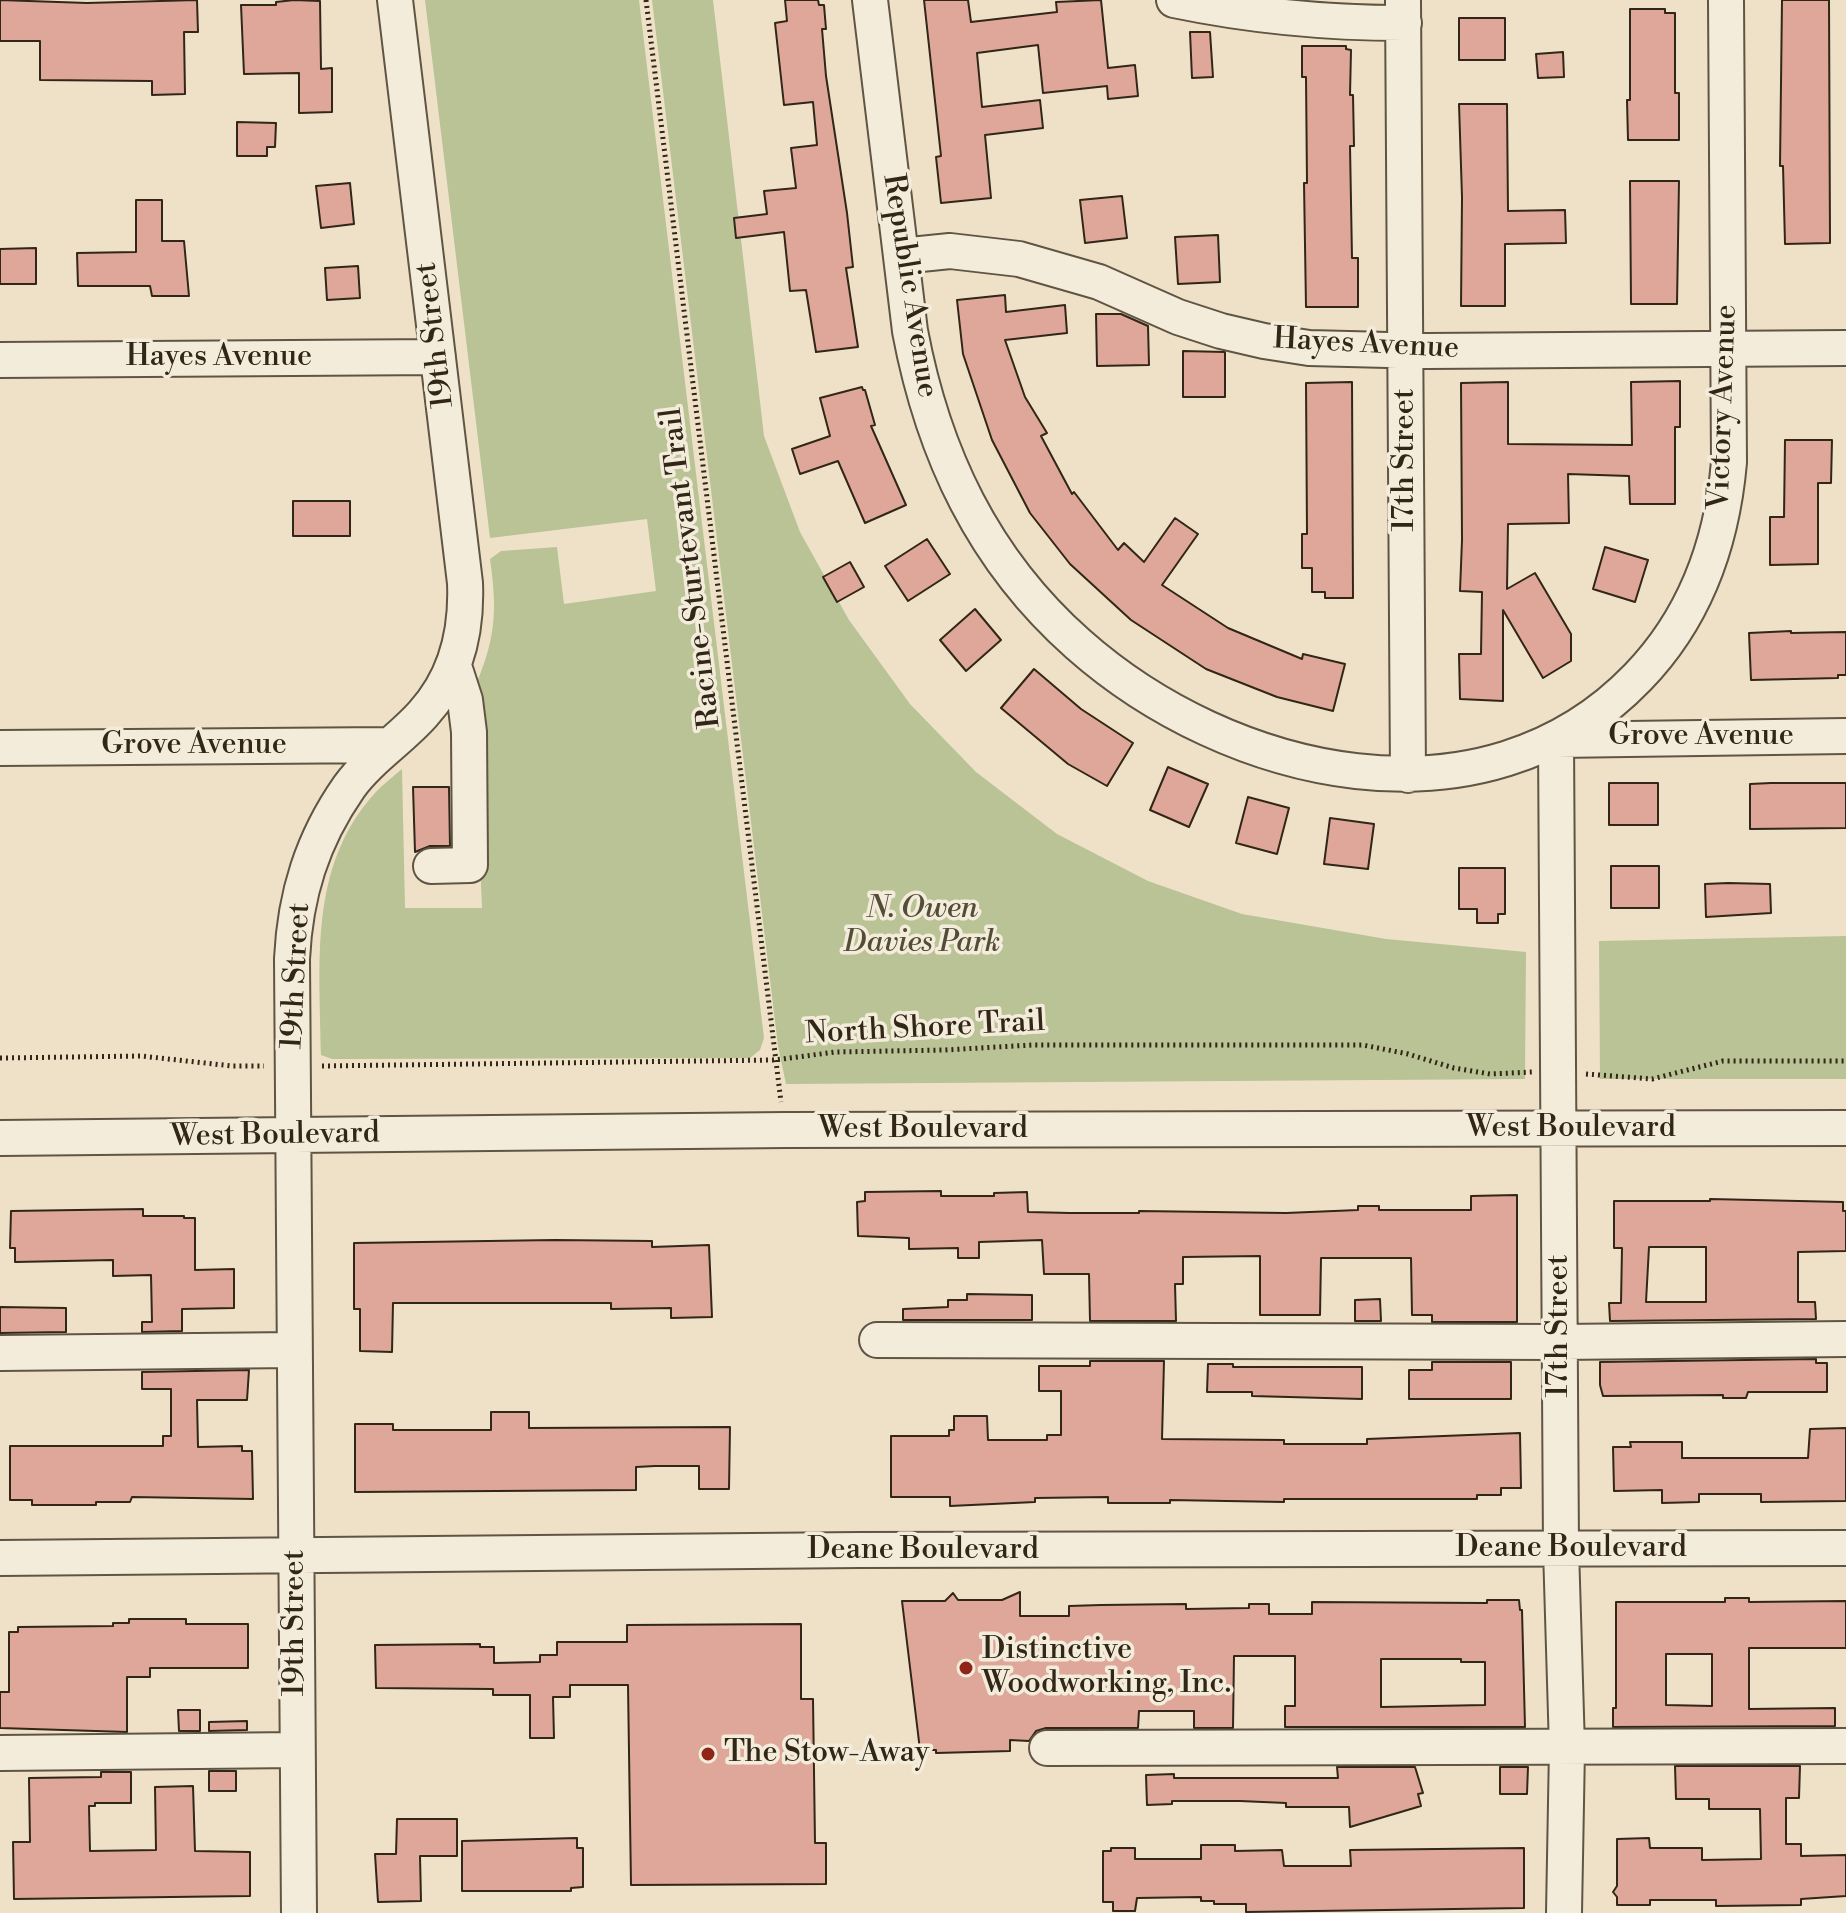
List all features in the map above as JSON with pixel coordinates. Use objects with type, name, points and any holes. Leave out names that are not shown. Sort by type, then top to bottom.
[{"type":"street","name":"19th Street","points":[[299,1913],[292,959],[298,896],[323,827],[350,786],[388,745],[423,714],[440,691],[454,666],[463,639],[466,610],[395,0]]},
{"type":"street","name":"Republic Avenue","points":[[870,0],[918,375],[930,419],[947,461],[989,541],[1045,612],[1078,644],[1150,698],[1218,733],[1274,754],[1318,765],[1408,775]]},
{"type":"street","points":[[1174,0],[1280,19],[1347,23],[1404,12]]},
{"type":"street","name":"Victory Avenue","points":[[1408,775],[1464,771],[1492,764],[1556,740],[1604,708],[1646,669],[1680,623],[1706,572],[1715,545],[1729,462],[1726,0]]},
{"type":"street","name":"17th Street","points":[[1404,12],[1408,775]]},
{"type":"street","name":"Hayes Avenue","points":[[901,256],[950,251],[1019,259],[1099,282],[1178,317],[1264,341],[1348,351],[1846,348]]},
{"type":"street","name":"Hayes Avenue","points":[[0,360],[438,357]]},
{"type":"street","points":[[431,866],[470,865],[469,732],[465,700],[454,666]]},
{"type":"street","name":"Grove Avenue","points":[[1556,740],[1846,736]]},
{"type":"street","name":"17th Street","points":[[1556,740],[1561,1549],[1567,1748],[1564,1913]]},
{"type":"street","name":"Grove Avenue","points":[[0,748],[388,745]]},
{"type":"street","name":"West Boulevard","points":[[0,1138],[786,1130],[1846,1128]]},
{"type":"street","points":[[877,1340],[1560,1342],[1846,1339]]},
{"type":"street","points":[[0,1353],[294,1350]]},
{"type":"street","name":"Deane Boulevard","points":[[0,1558],[859,1550],[1846,1548]]},
{"type":"street","points":[[1047,1748],[1846,1746]]},
{"type":"street","points":[[0,1753],[297,1750]]},
{"type":"path","name":"Racine-Sturtevant Trail","points":[[646,0],[774,1060],[786,1130]]},
{"type":"path","name":"North Shore Trail","points":[[0,1058],[141,1056],[232,1066],[293,1066],[774,1060],[836,1052],[1032,1045],[1363,1045],[1490,1074],[1558,1072],[1652,1079],[1723,1061],[1846,1061]]},
{"type":"green space","points":[[425,0],[639,0],[764,1038],[760,1050],[750,1058],[332,1059],[321,1055],[320,951],[328,884],[338,852],[353,821],[375,793],[402,769],[405,908],[482,908],[473,692],[493,627],[490,559],[501,551],[557,547],[564,604],[656,591],[647,519],[490,538]]},
{"type":"green space","name":"N. Owen Davies Park","points":[[652,0],[713,0],[764,436],[800,532],[849,620],[910,704],[976,772],[1057,834],[1148,881],[1242,914],[1386,939],[1526,952],[1525,1079],[786,1084],[778,1046]]},
{"type":"green space","points":[[1846,936],[1846,1079],[1600,1079],[1599,941]]},
{"type":"building","points":[[0,0],[87,3],[197,0],[198,32],[184,32],[185,94],[152,95],[152,81],[40,80],[40,41],[0,41]]},
{"type":"building","points":[[785,0],[818,0],[819,5],[824,5],[826,29],[822,29],[826,76],[847,213],[853,267],[846,268],[858,347],[816,352],[806,290],[790,291],[784,232],[736,238],[734,218],[767,214],[764,191],[796,188],[791,148],[817,145],[813,102],[784,105],[775,23],[787,21]]},
{"type":"building","points":[[924,0],[968,0],[971,22],[1057,12],[1056,2],[1101,0],[1108,68],[1135,65],[1138,96],[1108,99],[1107,86],[1043,93],[1038,45],[977,53],[982,107],[1040,100],[1043,128],[985,135],[991,198],[941,203],[936,157],[941,156]]},
{"type":"building","points":[[1782,0],[1829,0],[1830,243],[1785,244],[1783,166],[1780,166]]},
{"type":"building","points":[[320,1],[321,69],[332,68],[332,112],[299,113],[299,73],[244,74],[241,5],[276,5],[276,2]]},
{"type":"building","points":[[1630,9],[1665,9],[1665,13],[1675,13],[1675,93],[1679,93],[1679,140],[1628,140]]},
{"type":"building","points":[[1459,18],[1505,18],[1505,60],[1459,60]]},
{"type":"building","points":[[1190,32],[1210,32],[1213,77],[1192,78]]},
{"type":"building","points":[[1302,46],[1346,46],[1351,50],[1350,95],[1353,95],[1354,146],[1350,146],[1352,258],[1358,258],[1358,307],[1306,307],[1306,77],[1302,77]]},
{"type":"building","points":[[1563,52],[1564,77],[1538,78],[1536,54]]},
{"type":"building","points":[[1459,104],[1507,104],[1508,211],[1565,210],[1566,243],[1505,244],[1505,306],[1461,306]]},
{"type":"building","points":[[237,122],[276,123],[275,147],[267,147],[267,156],[237,156]]},
{"type":"building","points":[[1630,181],[1679,181],[1677,304],[1631,304]]},
{"type":"building","points":[[350,183],[354,224],[321,228],[316,186]]},
{"type":"building","points":[[1122,196],[1127,238],[1085,243],[1080,200]]},
{"type":"building","points":[[136,200],[162,200],[162,241],[184,241],[189,296],[152,296],[150,286],[78,286],[77,253],[136,252]]},
{"type":"building","points":[[1218,235],[1220,282],[1178,284],[1175,237]]},
{"type":"building","points":[[36,248],[36,284],[0,284],[0,249]]},
{"type":"building","points":[[358,266],[360,298],[327,300],[325,268]]},
{"type":"building","points":[[1005,295],[1006,312],[1065,305],[1067,333],[1005,340],[1025,397],[1047,433],[1041,436],[1072,494],[1074,492],[1118,550],[1124,543],[1144,562],[1175,518],[1198,534],[1162,585],[1228,628],[1302,659],[1303,654],[1345,664],[1333,711],[1277,697],[1206,669],[1131,620],[1070,564],[1030,513],[992,440],[963,354],[957,300]]},
{"type":"building","points":[[1096,314],[1121,314],[1148,326],[1149,365],[1097,366]]},
{"type":"building","points":[[1183,351],[1225,352],[1225,397],[1183,397]]},
{"type":"building","points":[[1680,381],[1680,427],[1675,427],[1675,504],[1630,504],[1629,476],[1568,474],[1569,523],[1508,524],[1507,589],[1535,573],[1571,634],[1571,661],[1543,678],[1503,610],[1503,701],[1460,699],[1459,654],[1481,654],[1482,592],[1460,591],[1461,383],[1508,382],[1508,444],[1632,445],[1631,382]]},
{"type":"building","points":[[1352,382],[1353,598],[1325,598],[1325,592],[1312,592],[1312,568],[1302,568],[1302,534],[1307,534],[1306,383]]},
{"type":"building","points":[[862,387],[875,425],[871,426],[906,505],[865,523],[838,461],[800,474],[792,449],[830,436],[820,398]]},
{"type":"building","points":[[1785,440],[1832,440],[1831,483],[1818,483],[1818,564],[1770,565],[1770,517],[1784,517]]},
{"type":"building","points":[[293,501],[350,501],[350,536],[293,536]]},
{"type":"building","points":[[927,539],[950,574],[908,601],[885,566]]},
{"type":"building","points":[[1605,547],[1648,560],[1635,602],[1593,589]]},
{"type":"building","points":[[850,562],[864,587],[837,602],[823,577]]},
{"type":"building","points":[[975,609],[1001,640],[966,671],[940,640]]},
{"type":"building","points":[[1846,632],[1846,675],[1838,675],[1838,678],[1751,680],[1749,633]]},
{"type":"building","points":[[1034,669],[1081,709],[1133,743],[1107,786],[1068,764],[1001,708]]},
{"type":"building","points":[[1168,767],[1208,784],[1189,827],[1150,810]]},
{"type":"building","points":[[1609,783],[1658,783],[1658,825],[1609,825]]},
{"type":"building","points":[[1846,783],[1846,828],[1750,829],[1750,784]]},
{"type":"building","points":[[413,787],[449,787],[450,846],[430,846],[415,852]]},
{"type":"building","points":[[1248,797],[1289,808],[1277,854],[1236,843]]},
{"type":"building","points":[[1330,818],[1374,824],[1368,869],[1324,864]]},
{"type":"building","points":[[1611,866],[1659,866],[1659,908],[1611,908]]},
{"type":"building","points":[[1459,868],[1505,868],[1505,914],[1498,914],[1498,923],[1477,923],[1477,909],[1459,909]]},
{"type":"building","points":[[1705,884],[1770,884],[1771,913],[1706,917]]},
{"type":"building","points":[[941,1191],[941,1196],[994,1196],[994,1193],[1027,1192],[1028,1212],[1070,1213],[1286,1213],[1358,1210],[1358,1206],[1379,1206],[1379,1210],[1471,1210],[1471,1196],[1517,1195],[1517,1322],[1432,1322],[1432,1315],[1412,1315],[1411,1258],[1321,1258],[1320,1315],[1260,1315],[1260,1256],[1183,1257],[1183,1284],[1175,1284],[1176,1321],[1090,1321],[1089,1274],[1044,1274],[1042,1240],[979,1242],[979,1258],[958,1258],[958,1248],[909,1249],[909,1238],[858,1236],[857,1202],[865,1201],[865,1192]]},
{"type":"building","points":[[1614,1201],[1843,1202],[1843,1211],[1846,1211],[1846,1251],[1798,1252],[1798,1302],[1815,1302],[1816,1319],[1610,1321],[1609,1303],[1621,1303],[1622,1248],[1614,1248]],"holes":[[[1649,1247],[1706,1247],[1706,1302],[1646,1302]]]},
{"type":"building","points":[[143,1209],[143,1216],[195,1218],[195,1270],[234,1269],[234,1308],[182,1309],[182,1331],[142,1332],[142,1322],[152,1322],[151,1275],[113,1276],[113,1260],[15,1262],[15,1248],[10,1248],[11,1211]]},
{"type":"building","points":[[652,1241],[652,1247],[709,1245],[712,1317],[671,1318],[671,1308],[611,1309],[611,1303],[393,1303],[392,1352],[360,1351],[360,1309],[354,1309],[354,1243]]},
{"type":"building","points":[[967,1294],[1032,1295],[1032,1320],[903,1320],[903,1309],[948,1307],[948,1300],[967,1300]]},
{"type":"building","points":[[1380,1299],[1381,1321],[1355,1321],[1355,1300]]},
{"type":"building","points":[[0,1307],[66,1308],[66,1332],[0,1333]]},
{"type":"building","points":[[1816,1359],[1816,1363],[1827,1363],[1827,1392],[1748,1392],[1746,1398],[1723,1398],[1723,1395],[1603,1396],[1600,1385],[1600,1362]]},
{"type":"building","points":[[1090,1361],[1164,1361],[1162,1439],[1367,1444],[1367,1439],[1520,1433],[1521,1488],[1501,1488],[1501,1495],[1477,1495],[1477,1499],[1284,1499],[1284,1502],[1170,1500],[1170,1503],[1108,1503],[1108,1497],[1035,1498],[1035,1502],[950,1506],[950,1497],[891,1497],[891,1436],[949,1436],[949,1430],[954,1430],[954,1416],[987,1416],[988,1440],[1047,1440],[1047,1435],[1061,1435],[1061,1391],[1039,1391],[1039,1366],[1090,1366]]},
{"type":"building","points":[[1432,1362],[1511,1362],[1511,1399],[1409,1399],[1409,1370],[1432,1370]]},
{"type":"building","points":[[1208,1364],[1233,1364],[1233,1367],[1362,1367],[1362,1399],[1207,1392]]},
{"type":"building","points":[[249,1370],[247,1400],[197,1400],[198,1447],[242,1446],[242,1451],[252,1451],[253,1499],[132,1497],[130,1502],[96,1502],[96,1505],[32,1505],[32,1500],[10,1500],[10,1446],[163,1446],[163,1436],[171,1436],[171,1389],[142,1389],[142,1372]]},
{"type":"building","points":[[491,1412],[529,1412],[529,1428],[730,1427],[729,1489],[699,1489],[699,1466],[655,1466],[636,1467],[636,1490],[355,1492],[355,1424],[393,1424],[393,1430],[491,1430]]},
{"type":"building","points":[[1846,1428],[1846,1501],[1761,1502],[1761,1494],[1699,1494],[1699,1502],[1662,1503],[1662,1490],[1614,1491],[1613,1447],[1631,1447],[1630,1442],[1682,1442],[1682,1458],[1808,1458],[1810,1429]]},
{"type":"building","points":[[1020,1592],[1020,1616],[1069,1616],[1069,1606],[1186,1604],[1186,1609],[1249,1608],[1249,1604],[1269,1604],[1269,1614],[1312,1614],[1312,1602],[1487,1603],[1487,1600],[1519,1600],[1522,1610],[1525,1727],[1285,1727],[1285,1706],[1295,1706],[1295,1656],[1234,1656],[1233,1728],[1194,1728],[1194,1711],[1139,1711],[1138,1728],[1046,1728],[1036,1731],[1029,1741],[1010,1740],[1010,1751],[936,1753],[936,1750],[920,1750],[902,1601],[945,1601],[953,1593],[958,1600],[1002,1600]],"holes":[[[1381,1659],[1461,1659],[1461,1662],[1485,1662],[1485,1705],[1381,1707]]]},
{"type":"building","points":[[1725,1598],[1749,1598],[1749,1602],[1846,1601],[1846,1648],[1749,1648],[1749,1709],[1835,1708],[1835,1726],[1613,1727],[1613,1708],[1616,1708],[1616,1602],[1725,1602]],"holes":[[[1666,1654],[1712,1654],[1712,1706],[1666,1705]]]},
{"type":"building","points":[[129,1619],[186,1619],[186,1624],[248,1624],[248,1668],[150,1668],[150,1677],[127,1677],[127,1732],[0,1728],[0,1692],[9,1692],[9,1632],[18,1632],[18,1627],[113,1626],[113,1623],[129,1623]]},
{"type":"building","points":[[801,1624],[801,1699],[813,1699],[815,1843],[826,1843],[826,1884],[631,1885],[628,1685],[570,1685],[570,1697],[553,1697],[554,1738],[530,1738],[530,1695],[493,1695],[493,1689],[376,1688],[375,1645],[480,1644],[480,1647],[494,1647],[494,1663],[540,1662],[540,1655],[557,1655],[557,1642],[627,1642],[627,1625]]},
{"type":"building","points":[[178,1710],[200,1710],[200,1731],[179,1731]]},
{"type":"building","points":[[247,1721],[247,1730],[209,1731],[209,1722]]},
{"type":"building","points":[[1675,1766],[1800,1766],[1799,1798],[1786,1798],[1786,1844],[1801,1844],[1801,1856],[1846,1855],[1846,1896],[1801,1899],[1801,1905],[1716,1906],[1716,1900],[1650,1900],[1650,1905],[1617,1905],[1613,1892],[1617,1886],[1617,1839],[1649,1838],[1650,1848],[1702,1848],[1702,1860],[1761,1859],[1760,1809],[1709,1809],[1709,1799],[1676,1799]]},
{"type":"building","points":[[1337,1767],[1415,1767],[1423,1793],[1418,1794],[1421,1806],[1350,1827],[1349,1807],[1286,1807],[1286,1803],[1240,1801],[1172,1801],[1172,1804],[1147,1805],[1146,1775],[1174,1774],[1174,1778],[1338,1778]]},
{"type":"building","points":[[1500,1767],[1528,1767],[1527,1794],[1500,1794]]},
{"type":"building","points":[[209,1771],[236,1771],[236,1791],[209,1791]]},
{"type":"building","points":[[101,1772],[131,1772],[131,1803],[95,1803],[95,1806],[89,1806],[90,1851],[156,1850],[155,1787],[193,1786],[195,1851],[250,1852],[250,1896],[14,1899],[13,1842],[30,1842],[29,1778],[101,1777]]},
{"type":"building","points":[[397,1819],[457,1819],[457,1856],[420,1856],[421,1901],[378,1902],[375,1854],[396,1854]]},
{"type":"building","points":[[577,1838],[577,1848],[583,1848],[583,1887],[571,1888],[571,1891],[462,1891],[462,1841]]},
{"type":"building","points":[[1201,1845],[1235,1845],[1235,1851],[1282,1850],[1284,1866],[1351,1866],[1350,1850],[1524,1848],[1524,1908],[1246,1912],[1246,1904],[1214,1904],[1214,1901],[1201,1901],[1201,1897],[1137,1898],[1135,1911],[1113,1911],[1113,1902],[1103,1902],[1103,1851],[1135,1848],[1135,1859],[1201,1859]]},
{"type":"place","name":"Distinctive Woodworking, Inc.","points":[[966,1668]]},
{"type":"place","name":"The Stow-Away","points":[[708,1754]]}]
